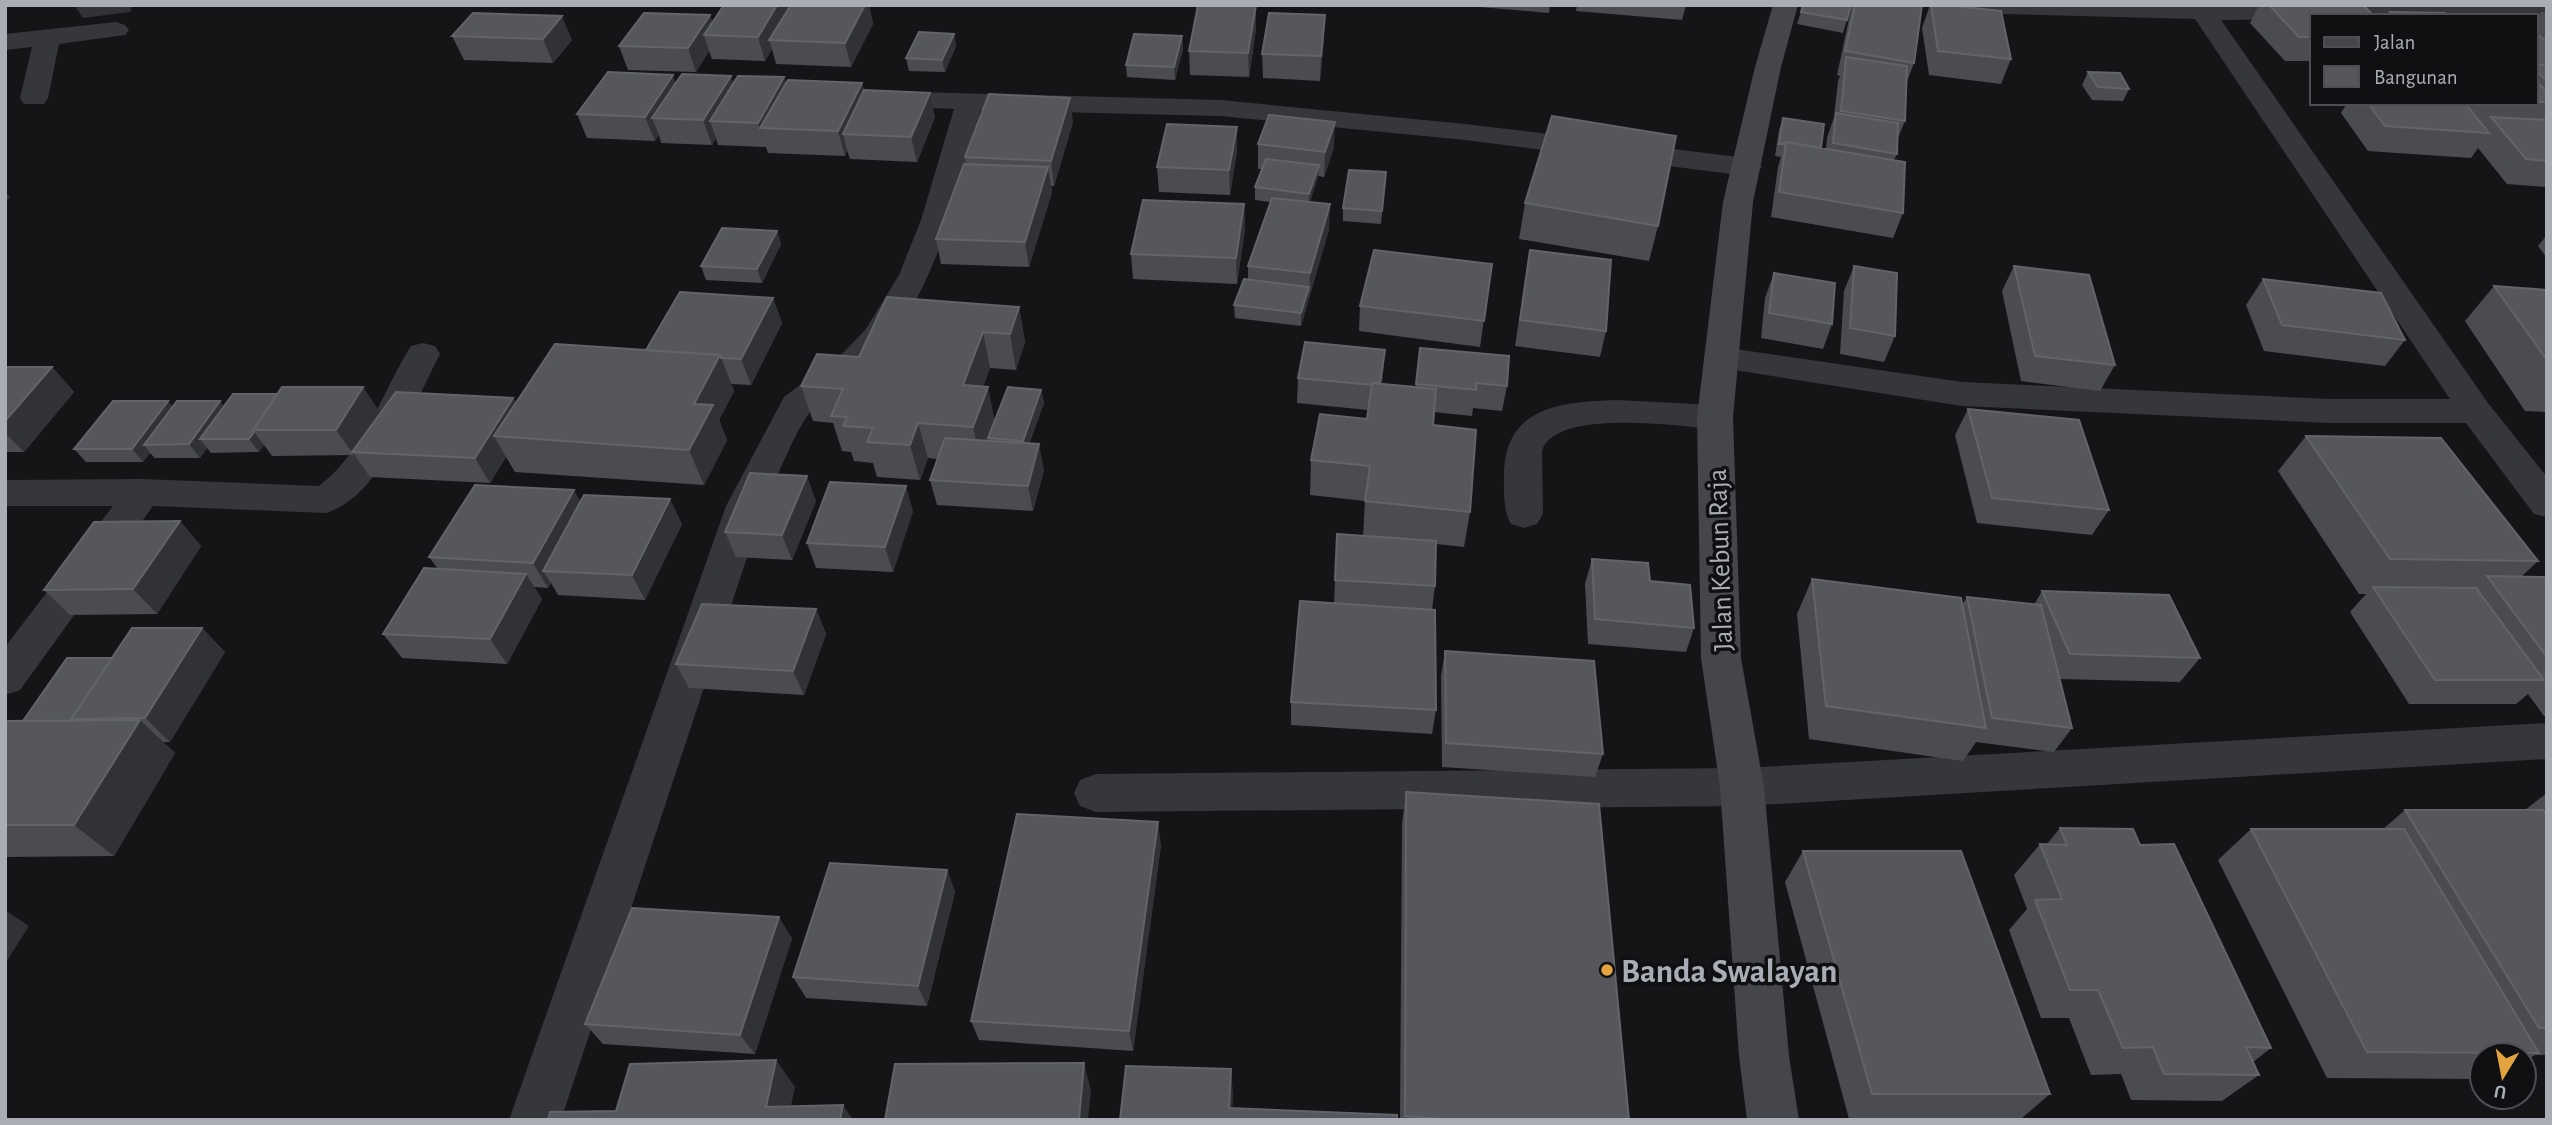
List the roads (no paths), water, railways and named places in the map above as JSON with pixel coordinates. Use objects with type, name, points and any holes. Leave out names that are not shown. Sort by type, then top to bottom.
[{"type":"street","name":"Jalan Kebun Raja","points":[[1773,1120],[1764,1056],[1742,787],[1721,658],[1714,416],[1738,202],[1768,67],[1786,5]]},
{"type":"street","points":[[1968,5],[2203,12],[2547,11]]},
{"type":"street","points":[[2203,12],[2476,411],[2547,503]]},
{"type":"street","points":[[5,42],[116,30]]},
{"type":"street","points":[[34,97],[47,38]]},
{"type":"street","points":[[862,99],[1220,108],[1465,132],[1747,167]]},
{"type":"street","points":[[536,1120],[745,506],[796,405],[810,391],[856,360],[878,336],[915,275],[936,220],[970,101]]},
{"type":"street","points":[[5,493],[143,492],[326,500],[352,480],[367,459],[423,354]]},
{"type":"street","points":[[1721,358],[1962,394],[2330,411],[2476,411]]},
{"type":"street","points":[[1524,514],[1524,458],[1531,434],[1549,422],[1568,414],[1619,412],[1714,416]]},
{"type":"street","points":[[5,678],[143,492]]},
{"type":"street","points":[[1096,793],[1742,787],[2547,741]]},
{"type":"place","name":"Banda Swalayan","points":[[1607,970]]}]
